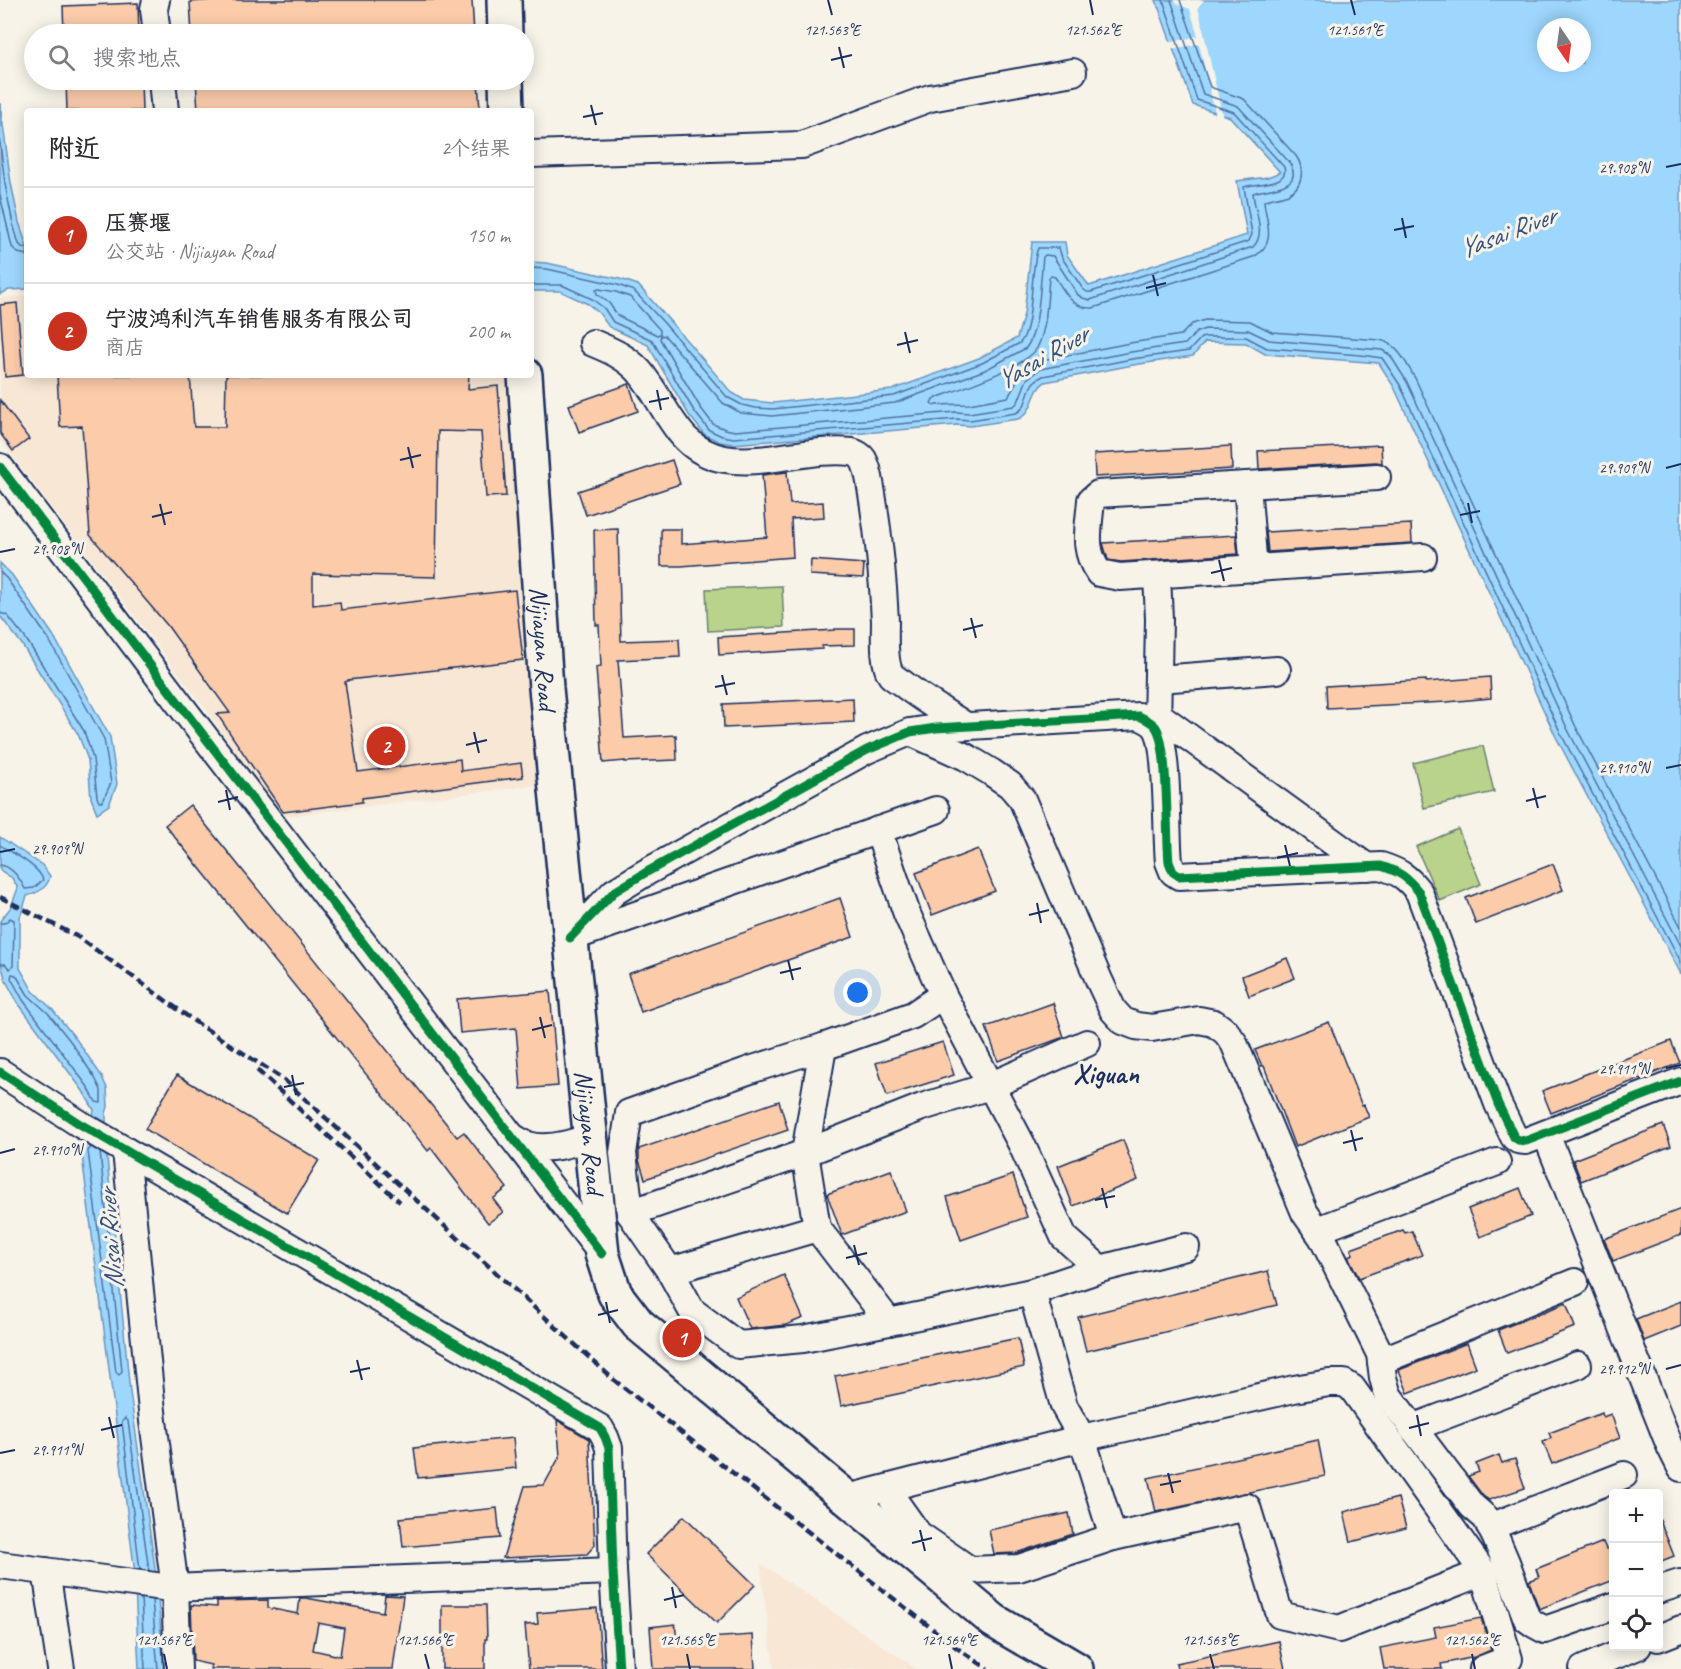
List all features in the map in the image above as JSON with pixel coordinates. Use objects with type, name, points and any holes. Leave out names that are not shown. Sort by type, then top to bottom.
[{"type":"main road","points":[[504,0],[505,24]]},
{"type":"main road","points":[[506,90],[507,108]]},
{"type":"main road","name":"Nijiayan Road","points":[[525,378],[546,688],[570,938],[602,1254],[615,1294],[638,1324],[994,1621],[1076,1669]]},
{"type":"street","points":[[156,0],[154,9],[156,24]]},
{"type":"street","points":[[534,154],[802,145],[930,98],[1073,72]]},
{"type":"street","points":[[163,90],[165,108]]},
{"type":"street","points":[[593,343],[618,353],[638,370],[674,426],[690,445],[710,455],[726,460],[750,460],[829,452],[854,452],[862,458],[868,476],[879,532],[886,658],[891,675],[966,726]]},
{"type":"street","points":[[0,467],[195,725],[602,1254]]},
{"type":"street","points":[[1377,477],[1098,494],[1091,500],[1088,551],[1099,573],[1120,577],[1423,557]]},
{"type":"street","points":[[1247,485],[1254,569]]},
{"type":"street","points":[[1157,575],[1159,619],[1157,721],[1165,766],[1169,862],[1173,872],[1179,876],[1381,866],[1408,878],[1419,892],[1498,1104],[1514,1137],[1518,1140],[1526,1141],[1679,1088]]},
{"type":"street","points":[[1158,679],[1277,670]]},
{"type":"street","points":[[570,938],[615,892],[645,873],[867,750],[910,732],[966,726],[1139,716],[1157,721],[1367,867]]},
{"type":"street","points":[[910,732],[966,757],[1010,785],[1022,799],[1099,980],[1113,1010],[1123,1021],[1136,1026],[1152,1028],[1199,1020],[1214,1023],[1226,1032],[1234,1043],[1305,1213],[1318,1230],[1380,1354],[1388,1395],[1472,1506],[1486,1518],[1506,1562],[1527,1619],[1545,1630],[1609,1608]]},
{"type":"street","points":[[570,938],[936,810]]},
{"type":"street","points":[[878,830],[907,914],[943,995],[1020,1143],[1064,1237],[1100,1269]]},
{"type":"street","points":[[943,995],[913,1015],[628,1113],[623,1153],[630,1213],[670,1271],[692,1311],[738,1345],[803,1339],[1032,1292],[1100,1269],[1186,1246]]},
{"type":"street","points":[[630,1213],[805,1153],[922,1107],[990,1086],[1087,1043]]},
{"type":"street","points":[[823,1047],[805,1153],[817,1228],[889,1322]]},
{"type":"street","points":[[0,1072],[80,1124],[600,1428],[609,1448],[619,1669]]},
{"type":"street","points":[[1546,1134],[1665,1435],[1681,1468]]},
{"type":"street","points":[[511,1136],[529,1145],[553,1147],[573,1144],[590,1137]]},
{"type":"street","points":[[126,1151],[153,1421],[173,1588],[178,1669]]},
{"type":"street","points":[[1318,1230],[1497,1162]]},
{"type":"street","points":[[670,1271],[817,1228]]},
{"type":"street","points":[[1381,1361],[1575,1282]]},
{"type":"street","points":[[1032,1292],[1064,1406],[1082,1438],[1113,1537]]},
{"type":"street","points":[[1412,1428],[1578,1365]]},
{"type":"street","points":[[847,1498],[1082,1438],[1294,1389],[1344,1383],[1352,1388],[1483,1572],[1509,1659],[1483,1669]]},
{"type":"street","points":[[1490,1527],[1624,1475]]},
{"type":"street","points":[[886,1489],[918,1534],[970,1570],[1019,1568],[1113,1537],[1247,1507],[1280,1615],[1339,1629],[1483,1572]]},
{"type":"street","points":[[0,1565],[173,1588],[613,1571]]},
{"type":"street","points":[[46,1571],[62,1669]]},
{"type":"street","points":[[1583,1669],[1628,1651]]},
{"type":"shaded area","points":[[24,296],[24,378],[509,378],[545,784],[280,817],[205,708],[0,440],[0,298]]},
{"type":"shaded area","points":[[760,1563],[917,1669],[774,1669]]},
{"type":"green space","points":[[782,586],[784,627],[708,631],[706,589]]},
{"type":"green space","points":[[1483,746],[1494,792],[1424,808],[1413,763]]},
{"type":"green space","points":[[1458,829],[1481,884],[1440,901],[1416,847]]},
{"type":"water","name":"Yasai River","points":[[1156,0],[1681,0],[1681,974],[1556,737],[1394,387],[1379,363],[1265,354],[1246,343],[1205,342],[1193,356],[1045,382],[1037,391],[1027,412],[1018,419],[970,426],[957,425],[733,444],[720,442],[705,435],[689,415],[648,345],[609,327],[599,313],[588,304],[560,291],[534,291],[534,262],[620,279],[638,285],[731,392],[744,400],[773,403],[892,390],[979,358],[1017,338],[1024,314],[1032,242],[1065,242],[1067,255],[1089,286],[1247,235],[1237,181],[1268,177],[1280,172],[1230,117],[1193,105]]},
{"type":"water","points":[[0,103],[11,183],[24,238],[24,289],[9,290],[0,294]]},
{"type":"water","points":[[0,563],[12,575],[53,635],[110,737],[117,784],[109,805],[97,813],[91,798],[88,760],[78,734],[21,643],[0,616]]},
{"type":"water","name":"Nisai River","points":[[0,837],[42,865],[50,876],[42,889],[27,896],[20,917],[20,968],[33,991],[52,1009],[76,1039],[101,1075],[107,1088],[106,1148],[130,1392],[156,1575],[164,1669],[139,1669],[134,1566],[81,1148],[89,1140],[94,1110],[83,1091],[18,1003],[6,981],[0,961],[0,921],[11,907],[18,888],[12,878],[0,870]]},
{"type":"pier","points":[[1174,0],[1204,0],[1198,7],[1223,118],[1216,116],[1199,44],[1170,49],[1168,43],[1198,36],[1190,9],[1179,5]]},
{"type":"building","points":[[214,0],[472,0],[473,24],[191,24],[190,2]]},
{"type":"building","points":[[138,3],[139,24],[64,24],[63,6]]},
{"type":"building","points":[[66,90],[141,90],[142,108],[67,108]]},
{"type":"building","points":[[197,90],[479,90],[480,108],[198,108]]},
{"type":"building","points":[[17,303],[23,375],[5,377],[0,305]]},
{"type":"building","points":[[57,378],[190,378],[194,427],[225,427],[226,378],[469,378],[468,389],[498,386],[506,496],[486,497],[481,432],[438,431],[436,577],[313,574],[313,605],[340,602],[341,610],[515,590],[523,660],[345,682],[358,772],[460,759],[461,771],[521,763],[523,777],[362,798],[362,802],[283,812],[217,714],[230,713],[167,625],[90,535],[82,426],[60,427]]},
{"type":"building","points":[[629,384],[638,411],[579,432],[569,405]]},
{"type":"building","points":[[0,400],[29,439],[13,451],[0,433]]},
{"type":"building","points":[[1381,445],[1382,463],[1259,469],[1258,451]]},
{"type":"building","points":[[1231,446],[1232,469],[1095,477],[1094,454]]},
{"type":"building","points":[[672,460],[680,484],[586,515],[578,491]]},
{"type":"building","points":[[787,472],[790,504],[823,502],[824,517],[791,519],[793,557],[661,566],[661,529],[681,529],[681,544],[767,537],[762,475]]},
{"type":"building","points":[[1411,524],[1412,543],[1268,552],[1266,532]]},
{"type":"building","points":[[618,529],[621,641],[679,639],[680,657],[618,660],[624,738],[676,735],[677,760],[603,763],[596,667],[601,666],[599,625],[596,625],[594,530]]},
{"type":"building","points":[[1236,535],[1238,554],[1121,562],[1108,560],[1103,543]]},
{"type":"building","points":[[811,560],[864,564],[863,578],[810,575]]},
{"type":"building","points":[[855,629],[855,645],[719,655],[718,637]]},
{"type":"building","points":[[1490,677],[1491,698],[1327,708],[1326,686]]},
{"type":"building","points":[[853,698],[854,722],[724,728],[723,704]]},
{"type":"building","points":[[190,805],[457,1137],[464,1132],[507,1188],[493,1199],[503,1212],[488,1223],[431,1148],[428,1151],[165,825]]},
{"type":"building","points":[[978,849],[995,891],[932,915],[916,873]]},
{"type":"building","points":[[1553,864],[1563,890],[1476,924],[1466,898]]},
{"type":"building","points":[[840,898],[853,937],[641,1012],[628,974]]},
{"type":"building","points":[[1287,958],[1295,978],[1249,996],[1242,976]]},
{"type":"building","points":[[550,991],[558,1086],[521,1089],[516,1028],[460,1033],[457,999]]},
{"type":"building","points":[[1053,1003],[1064,1037],[998,1061],[986,1027]]},
{"type":"building","points":[[1329,1022],[1362,1106],[1364,1105],[1369,1117],[1295,1147],[1264,1066],[1255,1050]]},
{"type":"building","points":[[1671,1041],[1680,1063],[1551,1113],[1542,1091]]},
{"type":"building","points":[[943,1042],[954,1075],[887,1096],[876,1063]]},
{"type":"building","points":[[177,1075],[319,1160],[287,1213],[145,1129]]},
{"type":"building","points":[[779,1101],[788,1130],[645,1179],[639,1160],[639,1149]]},
{"type":"building","points":[[1663,1125],[1671,1146],[1581,1181],[1573,1160]]},
{"type":"building","points":[[1123,1140],[1138,1180],[1073,1206],[1058,1166]]},
{"type":"building","points":[[891,1170],[906,1211],[842,1235],[827,1194]]},
{"type":"building","points":[[1013,1175],[1027,1217],[961,1240],[947,1197]]},
{"type":"building","points":[[1520,1188],[1531,1216],[1480,1237],[1468,1209]]},
{"type":"building","points":[[1681,1209],[1681,1235],[1613,1261],[1604,1239]]},
{"type":"building","points":[[1403,1230],[1405,1233],[1412,1231],[1422,1255],[1359,1278],[1348,1256],[1353,1254],[1351,1249]]},
{"type":"building","points":[[1268,1271],[1277,1305],[1086,1351],[1078,1317]]},
{"type":"building","points":[[784,1275],[803,1318],[786,1325],[750,1329],[736,1297]]},
{"type":"building","points":[[1681,1301],[1681,1326],[1644,1341],[1636,1319]]},
{"type":"building","points":[[1566,1303],[1575,1327],[1507,1353],[1498,1330]]},
{"type":"building","points":[[1018,1338],[1024,1367],[841,1406],[835,1376]]},
{"type":"building","points":[[1467,1343],[1476,1367],[1408,1393],[1399,1370]]},
{"type":"building","points":[[1602,1413],[1603,1417],[1611,1414],[1620,1438],[1552,1464],[1543,1442],[1551,1438],[1549,1433]]},
{"type":"building","points":[[557,1420],[589,1439],[595,1545],[587,1554],[503,1558],[525,1486],[544,1485],[560,1456]]},
{"type":"building","points":[[513,1438],[516,1468],[418,1478],[414,1448]]},
{"type":"building","points":[[1318,1440],[1325,1476],[1156,1512],[1148,1478]]},
{"type":"building","points":[[1499,1455],[1502,1463],[1515,1459],[1525,1488],[1489,1500],[1483,1496],[1468,1476],[1479,1472],[1476,1464]]},
{"type":"building","points":[[1398,1498],[1406,1528],[1351,1542],[1344,1512]]},
{"type":"building","points":[[497,1508],[500,1538],[403,1547],[400,1518]]},
{"type":"building","points":[[1069,1513],[1073,1534],[1016,1553],[994,1554],[989,1530]]},
{"type":"building","points":[[684,1516],[755,1585],[717,1623],[646,1554]]},
{"type":"building","points":[[1663,1528],[1674,1556],[1663,1560]]},
{"type":"building","points":[[1603,1542],[1606,1549],[1609,1548],[1609,1582],[1539,1609],[1529,1581],[1539,1577],[1536,1569]]},
{"type":"building","points":[[385,1595],[403,1596],[393,1669],[210,1669],[211,1665],[193,1661],[191,1605],[217,1607],[217,1601],[268,1600],[268,1608],[298,1614],[300,1598],[306,1598],[383,1612]],"holes":[[[318,1623],[344,1628],[340,1656],[313,1650]]]},
{"type":"building","points":[[442,1605],[486,1605],[485,1669],[442,1669]]},
{"type":"building","points":[[597,1608],[602,1669],[529,1669],[525,1625],[538,1624],[537,1613]]},
{"type":"building","points":[[1481,1618],[1491,1650],[1475,1657],[1441,1664],[1442,1669],[1384,1669],[1380,1648],[1436,1637],[1434,1627]]},
{"type":"building","points":[[675,1624],[677,1640],[753,1635],[755,1669],[653,1669],[650,1627]]},
{"type":"building","points":[[1279,1641],[1285,1669],[1177,1669],[1176,1663]]},
{"type":"railway","points":[[0,897],[78,937],[194,1021],[283,1079],[614,1380],[957,1648],[988,1669]]},
{"type":"railway","points":[[257,1070],[400,1202]]},
{"type":"cycle path","points":[[0,467],[602,1254]]},
{"type":"cycle path","points":[[570,938],[614,892],[645,873],[867,750],[910,732],[936,728],[1139,716],[1155,726],[1163,750],[1169,862],[1173,872],[1179,876],[1381,866],[1403,876],[1415,887],[1419,892],[1498,1104],[1514,1137],[1518,1140],[1526,1141],[1681,1081]]},
{"type":"cycle path","points":[[0,1072],[80,1124],[600,1428],[609,1448],[619,1669]]},
{"type":"place","name":"宁波鸿利汽车销售服务有限公司","points":[[386,746]]},
{"type":"place","name":"压赛堰","points":[[682,1338]]},
{"type":"district","name":"Xiguan","points":[[1106,1073]]}]
